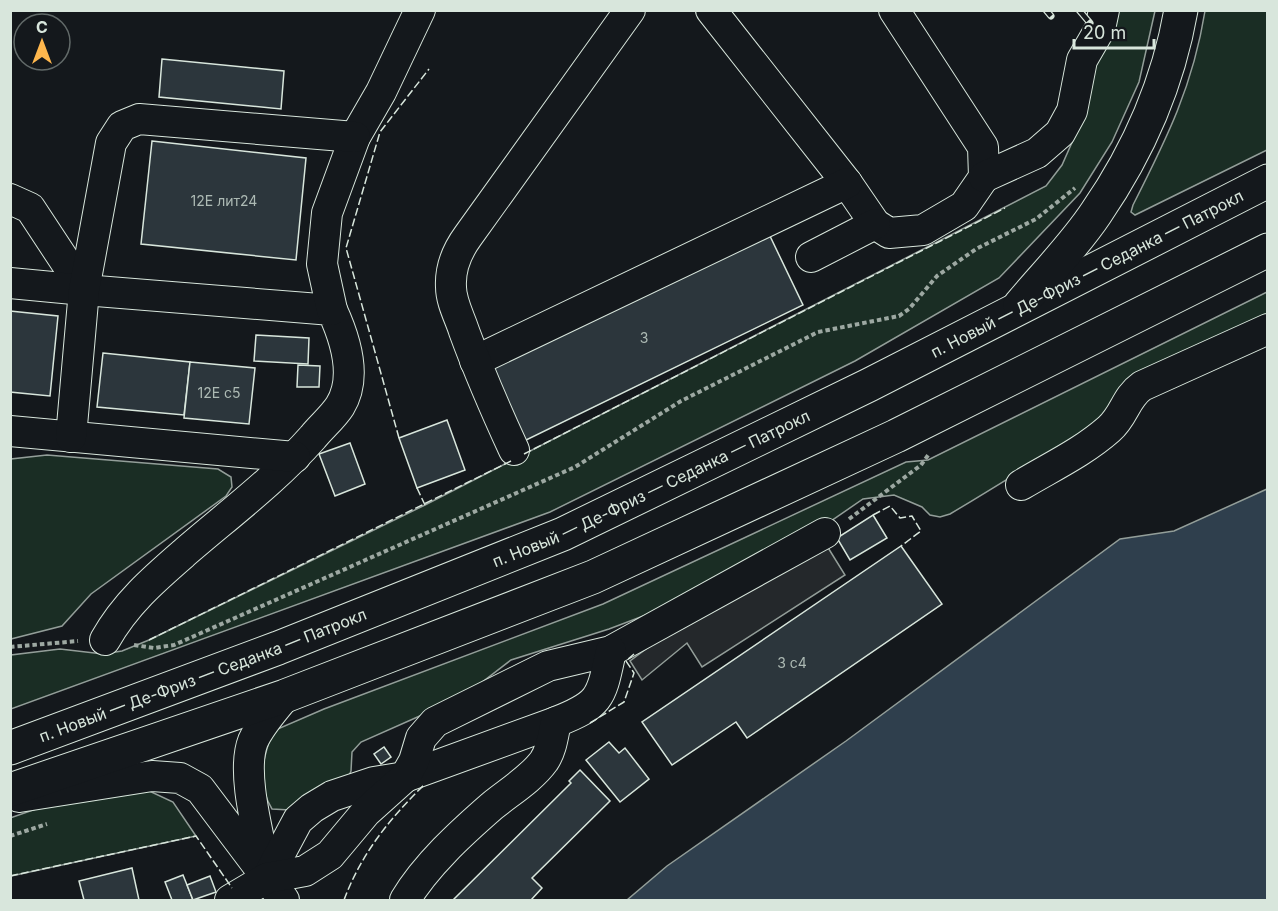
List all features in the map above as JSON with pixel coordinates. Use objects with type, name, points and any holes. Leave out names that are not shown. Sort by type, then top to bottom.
[{"type":"main road","points":[[1020,305],[1096,214],[1132,153],[1161,89],[1175,44],[1181,10]]},
{"type":"main road","name":"п. Новый — Де-Фриз — Седанка — Патрокл","points":[[10,748],[278,648],[563,534],[869,385],[1020,305],[1268,181]]},
{"type":"main road","points":[[10,790],[285,696],[592,577],[896,436],[1268,250]]},
{"type":"lane","points":[[105,640],[120,614],[155,578],[295,457],[341,405],[348,381],[348,357],[341,330],[332,310],[322,264],[327,213],[355,137],[381,92],[420,10]]},
{"type":"lane","points":[[514,450],[475,361],[451,288],[458,250],[630,10]]},
{"type":"lane","points":[[711,10],[847,183],[875,224],[890,233],[923,230],[964,206],[984,177],[1037,153],[1060,133],[1072,111],[1082,60],[1100,29],[1104,10]]},
{"type":"lane","points":[[894,10],[983,147],[984,177]]},
{"type":"lane","points":[[72,437],[84,290],[111,143],[122,126],[139,119],[355,137]]},
{"type":"lane","points":[[475,361],[847,183]]},
{"type":"lane","points":[[10,199],[30,208],[84,290]]},
{"type":"lane","points":[[811,257],[875,224]]},
{"type":"lane","points":[[10,283],[332,310]]},
{"type":"lane","points":[[1021,484],[1083,448],[1108,430],[1118,420],[1130,395],[1142,386],[1268,329]]},
{"type":"lane","points":[[10,431],[295,457]]},
{"type":"lane","points":[[230,900],[276,889],[330,855],[366,812],[405,777],[414,761],[421,738],[435,722],[548,666],[611,651],[825,533]]},
{"type":"lane","points":[[276,889],[298,820],[312,808],[332,796],[363,785],[405,777],[583,711],[594,702],[603,688],[611,651]]},
{"type":"lane","points":[[276,889],[250,786],[249,759],[257,733],[285,696]]},
{"type":"lane","points":[[405,900],[423,874],[491,807],[533,773],[551,747],[556,722]]},
{"type":"lane","points":[[10,798],[152,776],[180,778],[200,789],[276,889]]},
{"type":"path","points":[[10,647],[105,640],[154,648],[174,645],[575,467],[681,401],[818,332],[899,316],[909,309],[937,276],[976,249],[1036,219],[1082,183]]},
{"type":"green space","points":[[1116,11],[1155,11],[1139,82],[1112,142],[1080,193],[999,278],[855,361],[550,512],[11,709],[11,655],[60,649],[103,654],[122,651],[149,640],[425,505],[1046,186],[1062,165],[1085,113],[1094,63]]},
{"type":"green space","points":[[1205,11],[1267,11],[1267,150],[1135,215],[1131,212],[1133,205],[1168,134],[1186,88]]},
{"type":"green space","points":[[1267,292],[1267,317],[950,514],[940,517],[930,515],[922,507],[894,495],[863,499],[825,525],[696,596],[609,629],[511,660],[477,686],[422,715],[361,742],[352,752],[351,771],[348,778],[290,810],[272,809],[264,790],[263,770],[266,750],[273,731],[324,709],[603,604],[906,462],[928,460]]},
{"type":"green space","points":[[47,455],[218,469],[231,477],[232,487],[226,496],[91,594],[62,626],[11,639],[11,459]]},
{"type":"green space","points":[[145,789],[173,802],[196,836],[11,876],[10,818],[59,801]]},
{"type":"shaded area","points":[[827,546],[845,575],[702,667],[687,643],[642,680],[630,661],[681,623]]},
{"type":"water","points":[[1267,489],[1267,900],[627,900],[667,866],[846,741],[1120,539],[1174,531]]},
{"type":"building","points":[[162,59],[284,71],[281,109],[159,97]]},
{"type":"building","points":[[152,141],[306,158],[296,260],[141,244]]},
{"type":"building","points":[[769,234],[803,305],[520,443],[485,372]]},
{"type":"building","points":[[10,311],[58,316],[50,396],[10,392]]},
{"type":"building","points":[[256,335],[309,338],[308,364],[254,361]]},
{"type":"building","points":[[103,353],[190,362],[184,415],[97,407]]},
{"type":"building","points":[[190,362],[255,368],[249,424],[184,418]]},
{"type":"building","points":[[298,365],[320,366],[319,387],[297,387]]},
{"type":"building","points":[[447,420],[465,470],[417,488],[399,438]]},
{"type":"building","points":[[350,443],[365,484],[335,496],[319,454]]},
{"type":"building","points":[[873,515],[887,538],[850,560],[837,538]]},
{"type":"building","points":[[901,546],[942,604],[747,738],[736,722],[672,765],[642,722]]},
{"type":"building","points":[[609,742],[619,753],[625,748],[649,779],[620,802],[586,760]]},
{"type":"building","points":[[384,747],[391,757],[381,764],[374,754]]},
{"type":"building","points":[[580,770],[610,801],[532,878],[542,888],[531,900],[453,900],[571,783],[569,781]]},
{"type":"building","points":[[132,868],[139,900],[84,900],[79,881]]},
{"type":"building","points":[[183,875],[193,900],[172,900],[165,882]]},
{"type":"building","points":[[210,876],[216,892],[193,900],[187,885]]},
{"type":"railway","points":[[1046,10],[1051,16]]},
{"type":"railway","points":[[1079,10],[1090,23]]},
{"type":"fence","points":[[399,438],[346,248],[380,132],[429,69]]},
{"type":"fence","points":[[524,454],[1005,208]]},
{"type":"fence","points":[[149,640],[511,461]]},
{"type":"fence","points":[[417,488],[425,505]]},
{"type":"fence","points":[[873,515],[890,506],[900,518],[912,516],[921,531],[901,546]]},
{"type":"fence","points":[[590,723],[624,702],[634,673],[626,661],[634,654]]},
{"type":"fence","points":[[344,900],[368,852],[400,810],[425,784]]},
{"type":"fence","points":[[10,876],[196,836],[232,888]]}]
